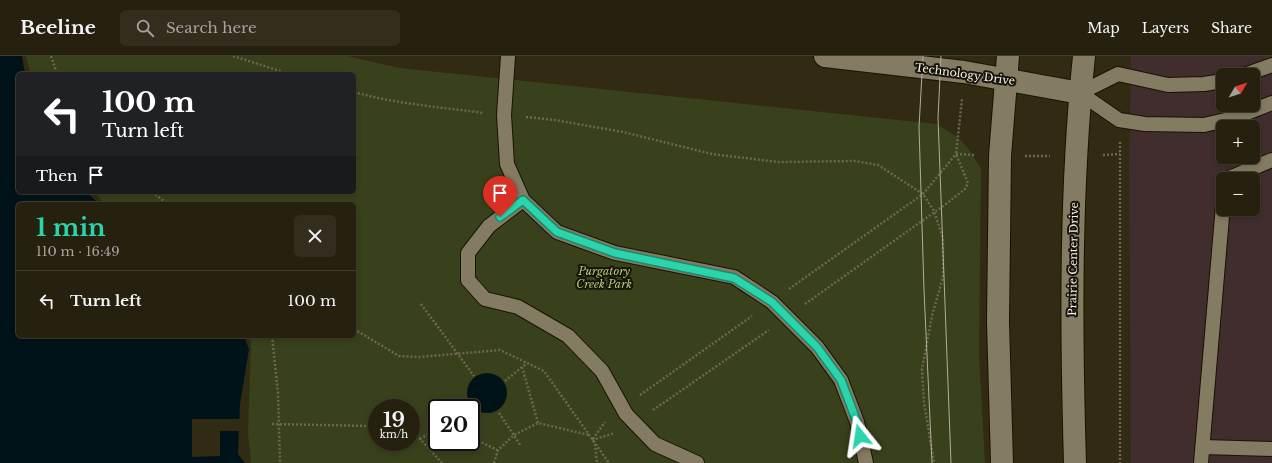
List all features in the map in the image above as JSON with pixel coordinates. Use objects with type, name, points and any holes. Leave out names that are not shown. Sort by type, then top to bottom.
[{"type":"main road","name":"Technology Drive","points":[[825,56],[964,72],[1080,94]]},
{"type":"main road","points":[[1002,463],[998,322],[1000,156],[1008,56]]},
{"type":"main road","name":"Prairie Center Drive","points":[[1075,463],[1072,285],[1076,155],[1084,56]]},
{"type":"lane","points":[[508,56],[504,115],[507,164],[523,200],[557,232],[615,253],[734,278],[772,302],[817,347],[841,380],[857,422],[866,463]]},
{"type":"lane","points":[[1260,69],[1272,65]]},
{"type":"lane","points":[[1216,82],[1168,85],[1118,74],[1080,94],[1119,120],[1145,124],[1204,125],[1234,118],[1272,103]]},
{"type":"lane","points":[[1244,172],[1272,160]]},
{"type":"lane","points":[[523,200],[489,226],[468,253],[468,280],[485,299],[518,307],[568,336],[602,371],[626,414],[655,444],[697,463]]},
{"type":"lane","points":[[1201,463],[1222,216]]},
{"type":"lane","points":[[1203,447],[1272,449]]},
{"type":"path","points":[[51,56],[56,72]]},
{"type":"path","points":[[233,56],[283,72]]},
{"type":"path","points":[[803,305],[965,189],[968,183],[956,154],[964,72]]},
{"type":"path","points":[[356,93],[370,97],[414,104],[555,120],[623,132],[712,154],[778,162],[855,161],[878,165],[923,194],[931,204],[943,238],[943,277],[932,316],[922,369],[924,402],[934,463]]},
{"type":"path","points":[[956,154],[1000,156],[1120,154],[1120,463]]},
{"type":"path","points":[[785,292],[923,194],[956,154]]},
{"type":"path","points":[[155,194],[165,202]]},
{"type":"path","points":[[421,304],[474,376]]},
{"type":"path","points":[[635,398],[754,314]]},
{"type":"path","points":[[647,414],[770,329]]},
{"type":"path","points":[[356,330],[399,356],[420,357],[457,352],[500,350],[544,371],[609,463]]},
{"type":"path","points":[[272,338],[280,425],[280,463]]},
{"type":"path","points":[[505,380],[527,363]]},
{"type":"path","points":[[522,367],[538,423]]},
{"type":"path","points":[[498,413],[522,446]]},
{"type":"path","points":[[592,440],[609,417]]},
{"type":"path","points":[[494,463],[498,450],[514,435],[538,423],[590,435]]},
{"type":"path","points":[[272,424],[368,426]]},
{"type":"path","points":[[592,440],[622,432]]},
{"type":"path","points":[[428,434],[420,440],[442,463]]},
{"type":"path","points":[[480,441],[498,450]]},
{"type":"path","points":[[595,443],[597,463]]},
{"type":"shaded area","points":[[0,56],[22,56],[25,72],[16,72],[16,194],[89,194],[97,202],[16,202],[16,338],[245,338],[249,349],[240,404],[238,454],[245,463],[0,463]]},
{"type":"shaded area","points":[[1131,56],[1272,56],[1272,463],[1131,463],[1129,168]]},
{"type":"shaded area","points":[[487,373],[495,375],[501,379],[507,393],[505,401],[501,407],[495,411],[487,413],[480,411],[480,399],[468,399],[467,393],[469,385],[473,379],[479,375]]},
{"type":"green space","name":"Purgatory Creek Park","points":[[26,56],[348,56],[399,68],[936,124],[952,133],[963,142],[972,153],[981,169],[979,356],[985,463],[251,463],[248,433],[251,343],[249,338],[356,338],[356,202],[103,202],[96,194],[356,194],[356,72],[30,72]]},
{"type":"pier","points":[[192,419],[242,419],[241,431],[220,431],[220,456],[192,457]]},
{"type":"tram line","points":[[923,56],[919,127],[924,290],[932,463]]},
{"type":"tram line","points":[[941,56],[938,118],[951,463]]},
{"type":"route","points":[[500,217],[523,200],[557,232],[615,253],[734,278],[772,302],[817,347],[841,380],[857,422],[860,436]]}]
